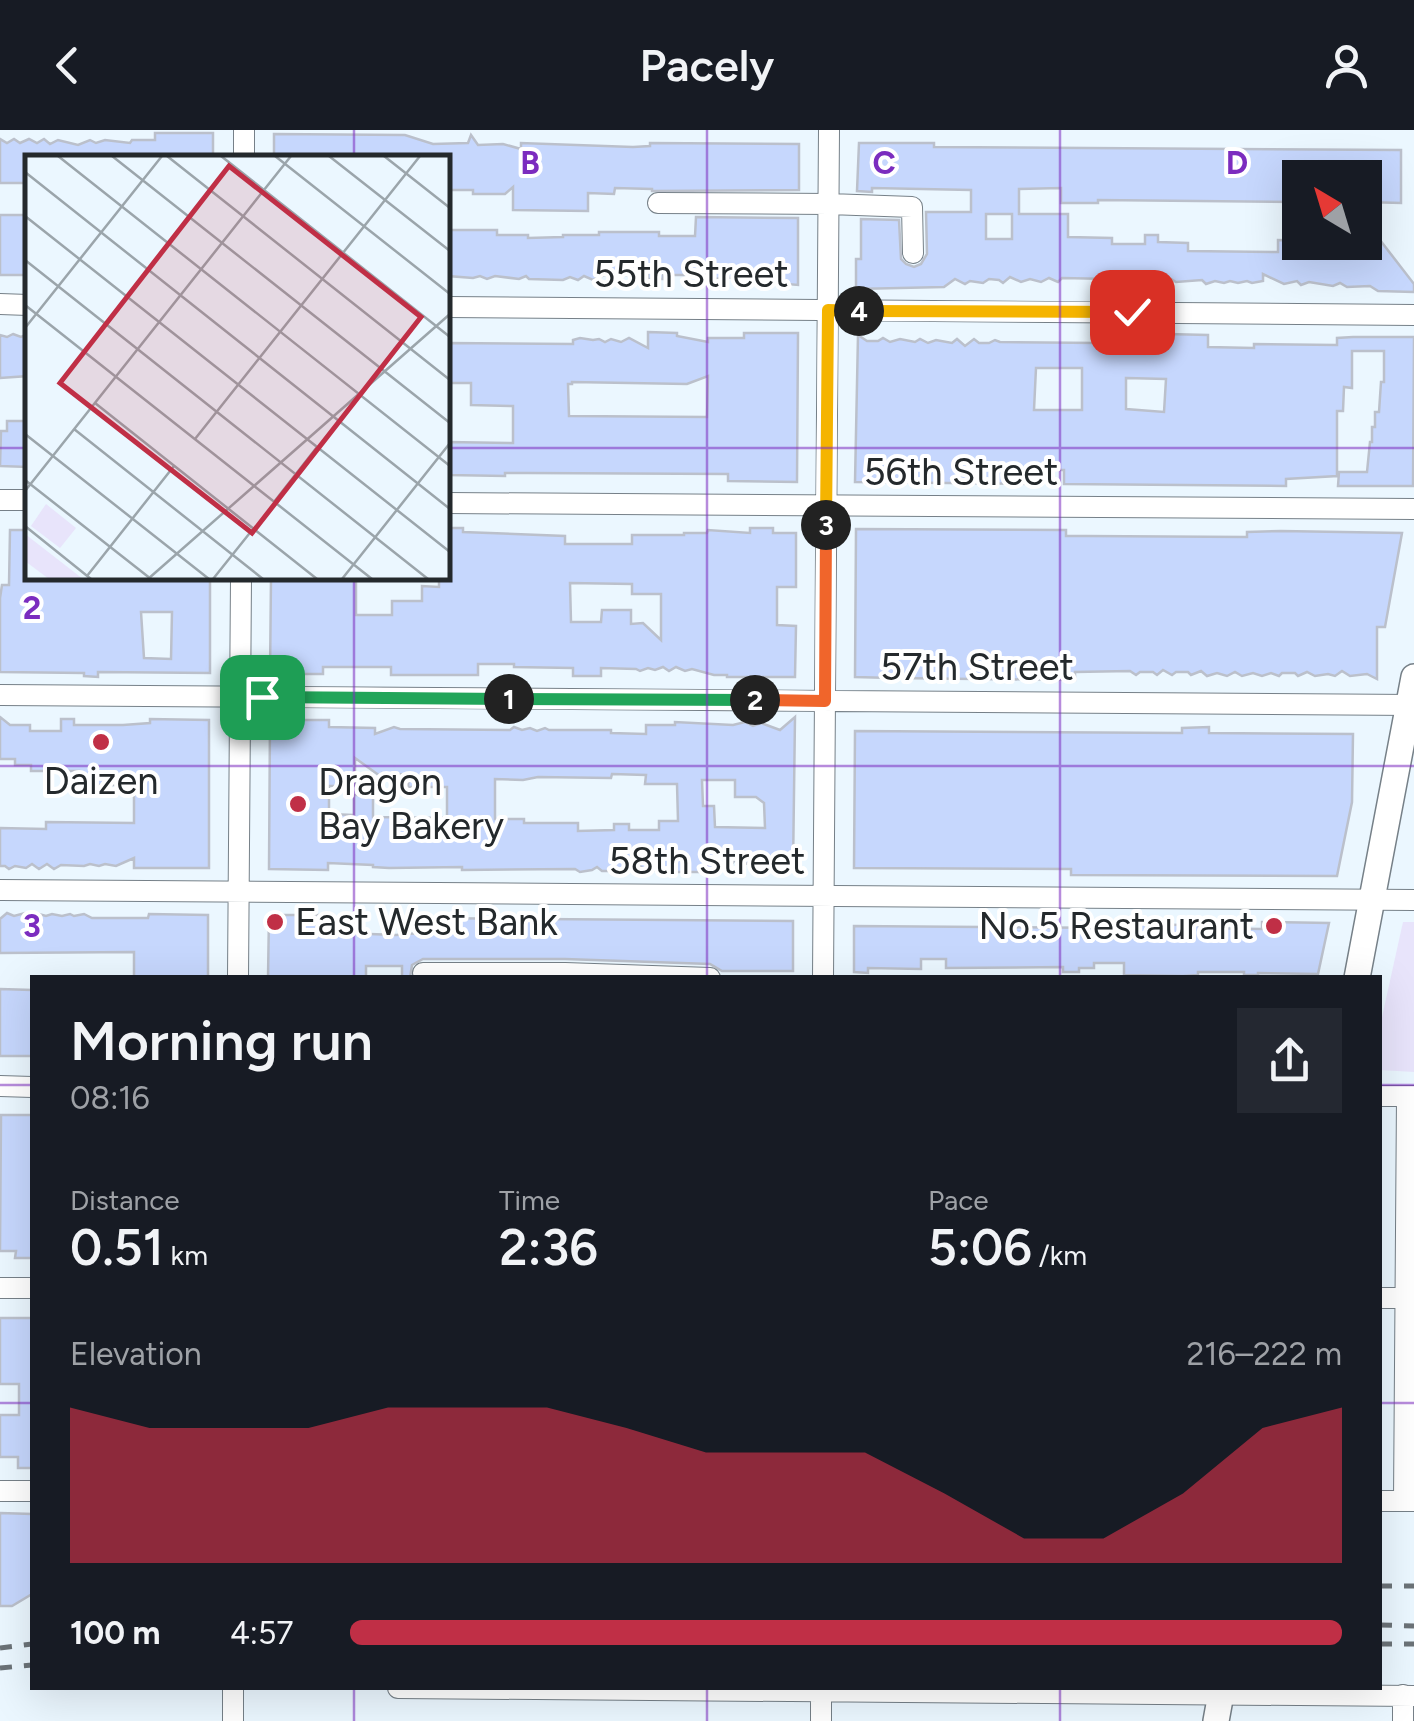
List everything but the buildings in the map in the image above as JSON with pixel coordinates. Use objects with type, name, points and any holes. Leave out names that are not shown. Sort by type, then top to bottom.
[{"type":"main road","points":[[1358,975],[1414,677]]},
{"type":"main road","points":[[1216,1721],[1222,1690]]},
{"type":"street","points":[[823,975],[829,130]]},
{"type":"street","points":[[658,203],[912,208],[913,253]]},
{"type":"street","name":"55th Street","points":[[450,308],[1414,315]]},
{"type":"street","name":"56th Street","points":[[450,503],[1414,510]]},
{"type":"street","points":[[238,975],[241,580]]},
{"type":"street","name":"57th Street","points":[[0,695],[1411,705]]},
{"type":"street","name":"58th Street","points":[[0,890],[1414,900]]},
{"type":"street","points":[[423,973],[538,975]]},
{"type":"street","points":[[0,1086],[30,1086]]},
{"type":"street","points":[[1382,1096],[1410,1096],[1409,1501],[1382,1500]]},
{"type":"street","points":[[0,1288],[30,1288]]},
{"type":"street","points":[[1382,1298],[1410,1298]]},
{"type":"street","points":[[0,1491],[30,1491]]},
{"type":"street","points":[[233,1721],[234,1690]]},
{"type":"street","points":[[680,1690],[1222,1690],[1409,1696],[1403,1721]]},
{"type":"street","points":[[821,1691],[821,1721]]},
{"type":"shaded area","points":[[1403,922],[1414,922],[1414,1072],[1382,1070],[1382,1017]]},
{"type":"railway","points":[[1382,1586],[1414,1586]]},
{"type":"railway","points":[[1382,1625],[1414,1626]]},
{"type":"railway","points":[[0,1648],[30,1644]]},
{"type":"railway","points":[[1382,1644],[1414,1644]]},
{"type":"railway","points":[[0,1668],[30,1665]]},
{"type":"place","name":"Daizen","points":[[101,742]]},
{"type":"place","name":"Dragon Bay Bakery","points":[[298,804]]},
{"type":"place","name":"East West Bank","points":[[275,922]]},
{"type":"place","name":"No.5 Restaurant","points":[[1274,926]]},
{"type":"route","points":[[262,697],[825,701],[828,310],[1132,312]]}]
